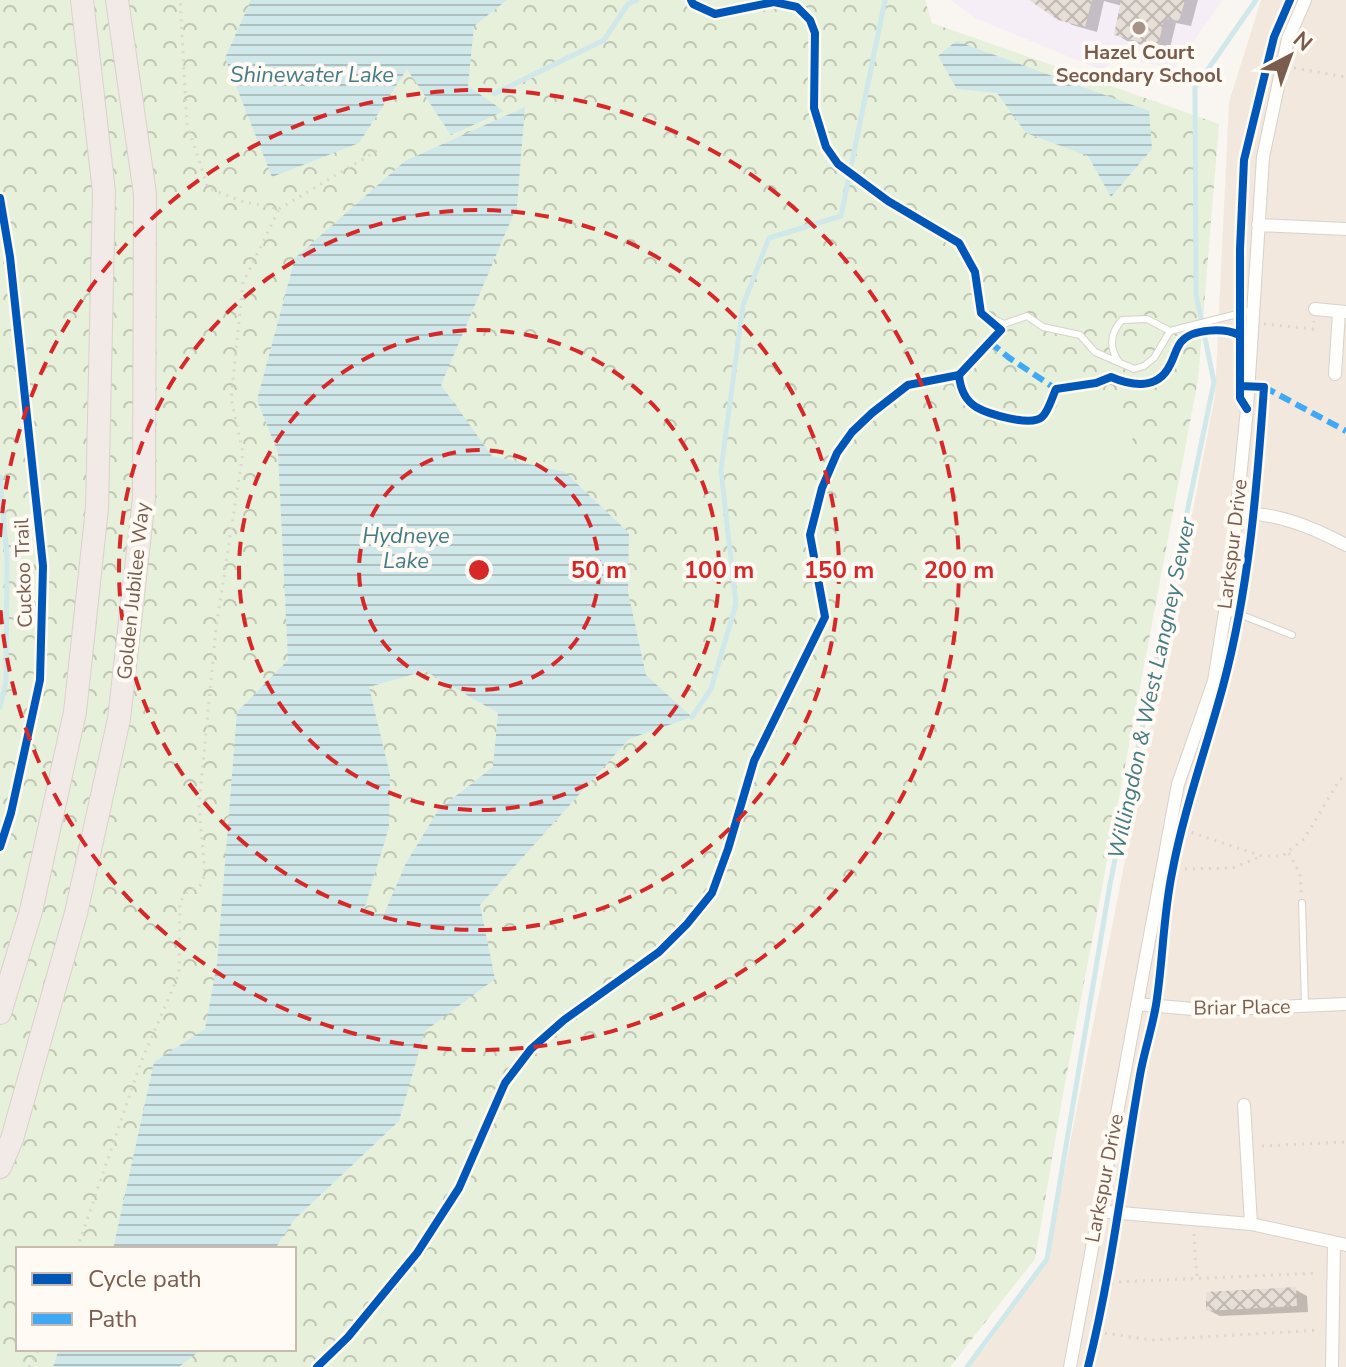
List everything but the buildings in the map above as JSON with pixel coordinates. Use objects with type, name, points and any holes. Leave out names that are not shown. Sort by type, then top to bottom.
[{"type":"highway","points":[[0,1013],[31,911],[75,712],[97,508],[104,192],[82,0]]},
{"type":"highway","name":"Golden Jubilee Way","points":[[0,1167],[12,1139],[76,913],[119,719],[144,498],[145,194],[117,0]]},
{"type":"street","name":"Larkspur Drive","points":[[1070,1367],[1178,784],[1214,681],[1236,512],[1263,157],[1288,39],[1305,0]]},
{"type":"street","points":[[1258,225],[1346,229]]},
{"type":"street","points":[[1315,309],[1342,312],[1335,374]]},
{"type":"street","points":[[1236,512],[1271,514],[1314,528],[1346,545]]},
{"type":"street","name":"Briar Place","points":[[1137,1004],[1204,1010],[1346,1004]]},
{"type":"street","points":[[1244,1105],[1251,1224]]},
{"type":"street","points":[[1097,1211],[1251,1224],[1340,1245],[1333,1272],[1332,1367]]},
{"type":"lane","points":[[981,313],[1004,324],[1027,316],[1043,327],[1080,335],[1095,352],[1134,369],[1154,358],[1170,331],[1197,323],[1253,317]]},
{"type":"lane","points":[[1120,364],[1111,344],[1122,320],[1147,319],[1170,331]]},
{"type":"lane","points":[[1224,613],[1239,614],[1292,635]]},
{"type":"lane","points":[[1302,903],[1305,1005]]},
{"type":"path","points":[[180,0],[187,124],[208,188],[241,201],[279,209]]},
{"type":"path","points":[[1283,66],[1346,77]]},
{"type":"path","points":[[78,1247],[141,1062],[179,974],[180,902],[187,892],[200,886],[205,874],[199,805],[216,628],[243,453],[231,398],[243,283],[279,209],[378,150]]},
{"type":"path","points":[[1253,317],[1313,329],[1315,309]]},
{"type":"path","points":[[1246,571],[1255,513],[1263,402]]},
{"type":"path","points":[[1172,870],[1233,868],[1262,856],[1289,853],[1304,839],[1340,779],[1346,777]]},
{"type":"path","points":[[1180,829],[1262,856]]},
{"type":"path","points":[[1289,853],[1300,874],[1302,903]]},
{"type":"path","points":[[1088,1367],[1120,1213],[1140,1074],[1156,1005],[1160,958]]},
{"type":"path","points":[[1246,1146],[1346,1142]]},
{"type":"path","points":[[1193,1219],[1197,1278]]},
{"type":"path","points":[[1104,1287],[1117,1282],[1333,1272]]},
{"type":"path","points":[[1097,1332],[1151,1340],[1333,1330]]},
{"type":"shaded area","points":[[951,0],[1223,0],[1174,69],[1115,56],[1104,71],[977,19]]},
{"type":"shaded area","points":[[1261,0],[1346,0],[1346,1367],[967,1367],[985,1348],[1048,1257],[1215,396],[1229,102]]},
{"type":"green space","points":[[0,0],[925,0],[932,23],[1219,124],[1198,380],[1063,1094],[1035,1259],[950,1367],[0,1367]]},
{"type":"green space","points":[[1088,395],[1105,407],[1103,411],[1136,433],[1099,492],[1067,470],[1076,455],[1064,473],[1015,440],[1022,433],[1032,434],[1045,428],[1063,400]]},
{"type":"water","name":"Shinewater Lake","points":[[251,0],[507,0],[474,26],[468,86],[504,111],[451,135],[407,69],[359,143],[272,177],[225,58]]},
{"type":"water","points":[[956,41],[1149,111],[1152,149],[1111,197],[1088,156],[1026,133],[997,93],[957,89],[938,56]]},
{"type":"water","name":"Hydneye Lake","points":[[525,107],[517,206],[441,385],[492,456],[565,472],[629,533],[628,592],[646,675],[692,717],[629,739],[480,905],[495,979],[425,1031],[399,1121],[294,1220],[276,1247],[113,1247],[154,1062],[205,1029],[217,964],[237,712],[288,660],[278,453],[257,400],[295,258],[405,161]],"holes":[[[425,671],[498,713],[493,767],[439,809],[406,863],[384,914],[363,913],[389,827],[390,775],[369,687]]]},
{"type":"water","points":[[58,1351],[199,1351],[179,1367],[53,1367]]},
{"type":"waterway","points":[[494,94],[604,40],[628,4],[637,0]]},
{"type":"waterway","points":[[692,717],[711,689],[736,604],[721,470],[743,305],[769,238],[841,216],[885,0]]},
{"type":"waterway","name":"Willingdon & West Langney Sewer","points":[[967,1367],[1047,1259],[1110,884],[1214,382],[1196,294],[1195,88],[1256,0]]},
{"type":"waterway","points":[[0,477],[7,557],[6,682],[0,707]]},
{"type":"marked path","points":[[990,342],[1056,389]]},
{"type":"marked path","points":[[1264,387],[1346,431]]},
{"type":"cycle path","points":[[317,1367],[348,1337],[417,1253],[459,1188],[505,1083],[531,1049],[564,1020],[659,952],[712,893],[754,761],[825,617],[810,535],[822,488],[837,453],[852,432],[908,385],[959,375],[1001,330],[981,313],[975,272],[959,243],[888,201],[838,164],[826,147],[814,108],[815,33],[810,20],[797,7],[774,2],[715,14],[693,4],[691,0]]},
{"type":"cycle path","points":[[1247,409],[1240,398],[1240,249],[1244,160],[1274,37],[1290,0]]},
{"type":"cycle path","name":"Cuckoo Trail","points":[[0,198],[10,257],[43,566],[40,680],[11,813],[0,847]]},
{"type":"cycle path","points":[[959,375],[964,393],[976,407],[1029,421],[1042,417],[1056,389],[1096,383],[1111,377],[1136,384],[1152,382],[1165,373],[1179,344],[1186,337],[1209,331],[1239,335]]},
{"type":"cycle path","points":[[1088,1367],[1111,1258],[1140,1075],[1156,1005],[1172,873],[1223,686],[1246,575],[1264,387],[1240,386]]},
{"type":"place","name":"Hazel Court Secondary School","points":[[1139,28]]}]
